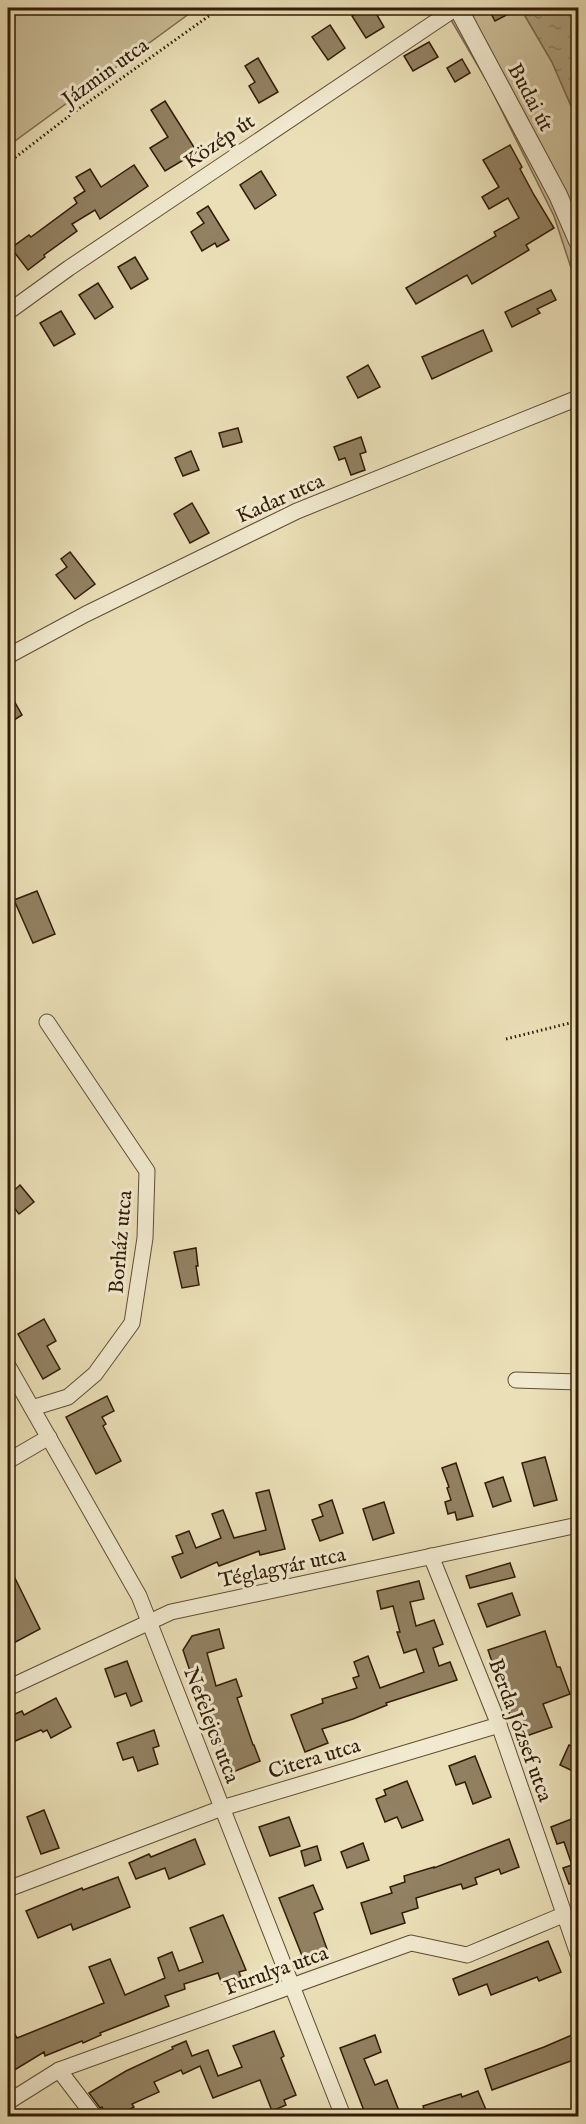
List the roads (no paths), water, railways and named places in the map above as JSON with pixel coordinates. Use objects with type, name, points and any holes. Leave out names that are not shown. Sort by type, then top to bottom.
[{"type":"street","name":"Budai út","points":[[457,8],[558,195],[579,241]]},
{"type":"street","name":"Közép út","points":[[8,312],[88,255],[457,8]]},
{"type":"street","name":"Kadar utca","points":[[8,656],[86,614],[297,511],[579,398]]},
{"type":"street","name":"Borház utca","points":[[32,1408],[68,1397],[95,1374],[132,1323],[145,1238],[147,1171],[47,1022]]},
{"type":"street","name":"Nefelejcs utca","points":[[8,1366],[139,1596],[343,2116]]},
{"type":"street","points":[[516,1380],[579,1382]]},
{"type":"street","points":[[8,1461],[49,1437]]},
{"type":"street","name":"Téglagyár utca","points":[[8,1688],[171,1612],[579,1525]]},
{"type":"street","name":"Berda József utca","points":[[431,1556],[499,1725],[563,1915],[579,1954]]},
{"type":"street","name":"Citera utca","points":[[8,1889],[222,1808],[499,1725]]},
{"type":"street","name":"Furulya utca","points":[[8,2102],[59,2070],[411,1943],[467,1955],[563,1915]]},
{"type":"street","points":[[59,2070],[94,2116]]},
{"type":"water","points":[[534,8],[578,8],[578,122],[552,62],[525,16]]}]
